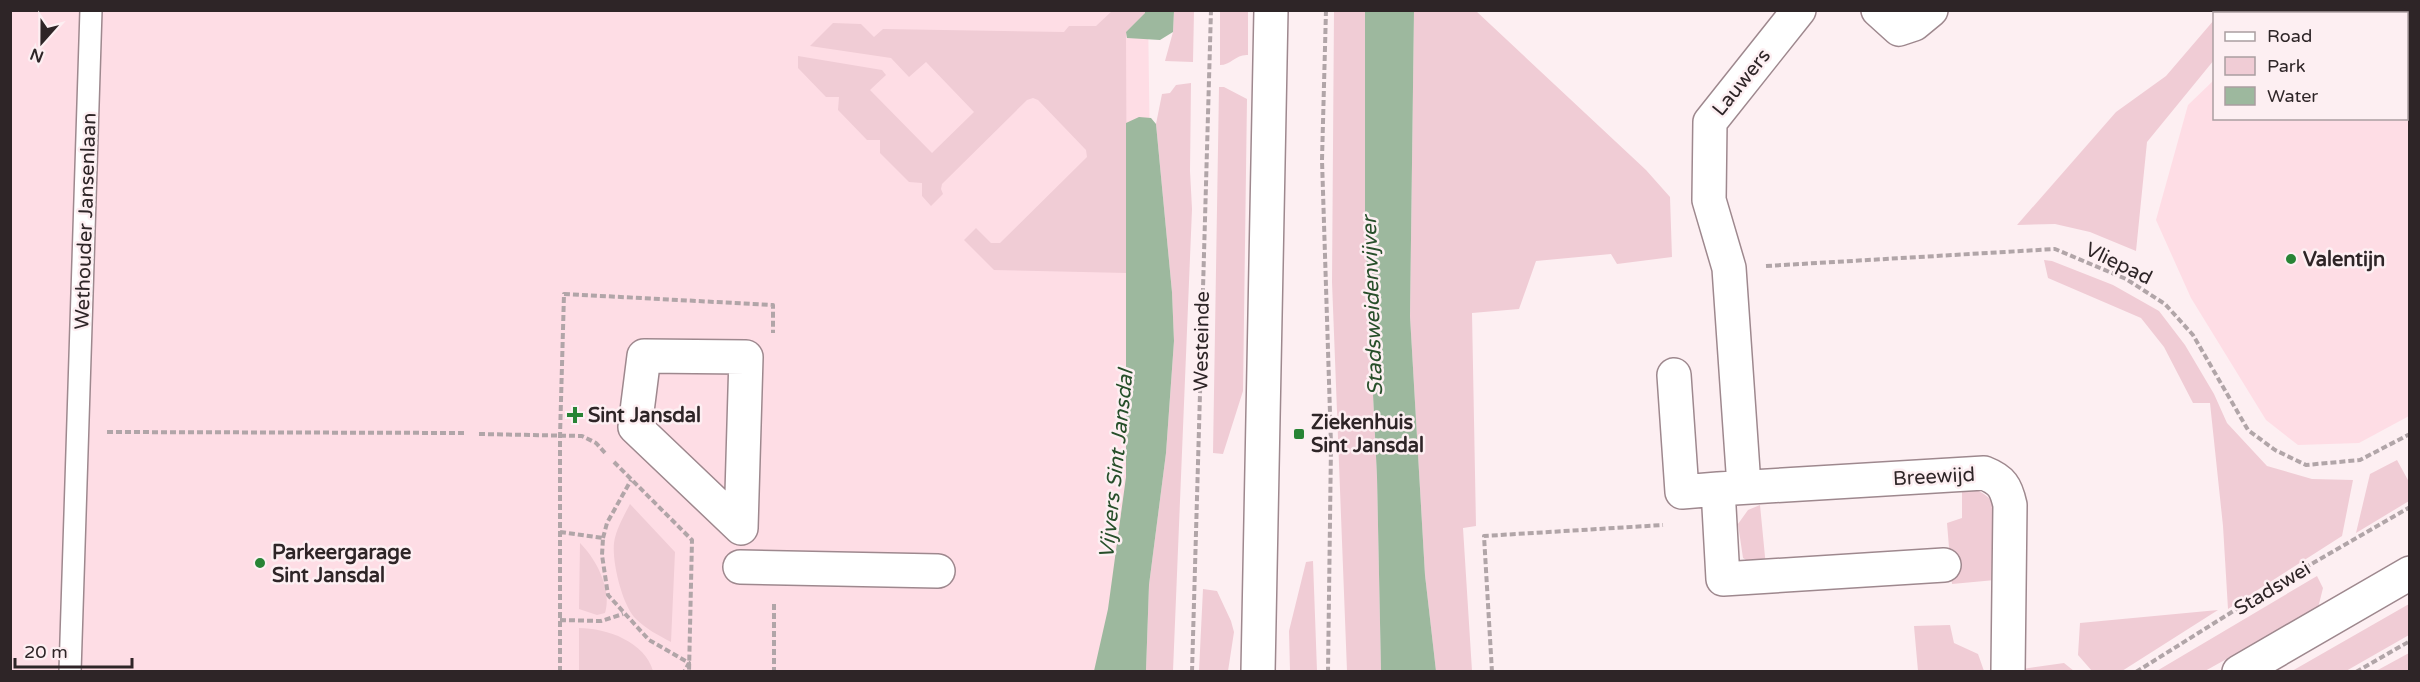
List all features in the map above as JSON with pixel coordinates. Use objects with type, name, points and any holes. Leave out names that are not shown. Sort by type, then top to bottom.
[{"type":"street","points":[[1258,672],[1271,10]]},
{"type":"street","name":"Lauwers","points":[[1729,268],[1709,200],[1710,122],[1799,10]]},
{"type":"street","points":[[1878,10],[1899,29],[1914,24],[1931,10]]},
{"type":"street","points":[[1729,268],[1731,487],[1720,521],[1723,579],[1944,565]]},
{"type":"street","points":[[644,356],[746,357],[741,528],[635,427],[644,356]]},
{"type":"street","name":"Breewijd","points":[[1674,375],[1682,492],[1731,487],[1984,473],[1998,478],[2006,486],[2010,505],[2008,672]]},
{"type":"street","points":[[740,567],[938,571]]},
{"type":"street","points":[[2239,672],[2409,573]]},
{"type":"lane","name":"Wethouder Jansenlaan","points":[[70,672],[91,10]]},
{"type":"path","name":"Westeinde","points":[[1192,672],[1211,10]]},
{"type":"path","points":[[1326,10],[1322,160],[1331,445],[1328,672]]},
{"type":"path","name":"Vliepad","points":[[1729,268],[2055,249],[2126,279],[2164,304],[2193,335],[2248,430],[2275,450],[2306,465],[2360,460],[2409,434]]},
{"type":"path","points":[[78,432],[466,434]]},
{"type":"path","points":[[480,434],[582,436],[596,443],[692,540],[689,672]]},
{"type":"path","points":[[631,480],[607,523],[603,538],[602,555],[608,595],[649,640],[689,663]]},
{"type":"path","name":"Stadswei","points":[[2136,672],[2275,585],[2409,507]]},
{"type":"path","points":[[1492,672],[1484,536],[1720,521]]},
{"type":"path","points":[[560,532],[603,538]]},
{"type":"path","points":[[560,620],[601,621],[623,614]]},
{"type":"path","points":[[2356,672],[2409,641]]},
{"type":"path","points":[[684,672],[689,663]]},
{"type":"shaded area","name":"Sint Jansdal","points":[[10,11],[1148,11],[1150,158],[1129,671],[11,671]]},
{"type":"shaded area","name":"Valentijn","points":[[2409,11],[2409,416],[2359,443],[2298,445],[2266,420],[2191,298],[2156,220],[2188,105],[2213,81],[2213,120],[2408,120],[2408,12],[2284,12]]},
{"type":"green space","points":[[1112,11],[1145,11],[1126,32],[1127,273],[994,270],[964,240],[976,228],[991,243],[1000,243],[1087,157],[1086,150],[1038,100],[1033,98],[1027,100],[942,184],[943,194],[931,206],[922,196],[922,183],[909,182],[880,153],[880,140],[867,140],[838,110],[839,97],[826,97],[798,68],[798,56],[882,70],[886,75],[870,90],[932,153],[974,112],[926,62],[909,77],[891,58],[810,46],[833,23],[861,24],[874,37],[883,29],[1064,32],[1069,26],[1096,26]]},
{"type":"green space","points":[[1174,11],[1194,11],[1193,62],[1165,61],[1173,32]]},
{"type":"green space","points":[[1220,11],[1248,11],[1248,55],[1220,65]]},
{"type":"green space","points":[[1334,11],[1365,11],[1365,229],[1377,477],[1381,671],[1347,671],[1332,282]]},
{"type":"green space","points":[[1414,11],[1476,11],[1646,170],[1670,197],[1672,257],[1617,264],[1611,254],[1536,261],[1519,309],[1472,313],[1476,526],[1463,528],[1472,671],[1436,671],[1425,575],[1410,316]]},
{"type":"green space","points":[[2213,21],[2213,61],[2147,142],[2136,251],[2090,232],[2055,224],[2017,225],[2116,112],[2166,76]]},
{"type":"green space","points":[[1191,83],[1192,209],[1173,671],[1146,672],[1149,585],[1166,453],[1174,341],[1172,292],[1156,124],[1162,94],[1170,93],[1176,85]]},
{"type":"green space","points":[[1219,87],[1224,87],[1247,99],[1243,391],[1223,454],[1213,453]]},
{"type":"green space","points":[[2044,260],[2113,285],[2159,311],[2185,345],[2214,394],[2227,423],[2267,466],[2312,479],[2353,480],[2342,536],[2228,609],[2223,526],[2210,403],[2193,403],[2164,347],[2141,318],[2048,278]]},
{"type":"green space","points":[[2397,460],[2409,482],[2409,501],[2356,533],[2370,474]]},
{"type":"green space","points":[[1962,487],[1978,491],[1992,501],[1995,580],[1952,584],[1947,523],[1962,518]]},
{"type":"green space","points":[[630,504],[675,552],[671,642],[636,619],[622,594],[615,561],[614,543],[618,528]]},
{"type":"green space","points":[[1760,505],[1766,567],[1753,564],[1743,558],[1738,524],[1748,510]]},
{"type":"green space","points":[[580,543],[602,576],[607,604],[605,613],[597,615],[579,609]]},
{"type":"green space","points":[[1313,561],[1317,671],[1290,671],[1289,631],[1306,562]]},
{"type":"green space","points":[[2317,576],[2323,588],[2318,608],[2205,671],[2155,672]]},
{"type":"green space","points":[[1203,589],[1217,591],[1231,621],[1234,632],[1228,671],[1199,671]]},
{"type":"green space","points":[[2409,604],[2409,635],[2346,671],[2292,671]]},
{"type":"green space","points":[[2218,610],[2122,671],[2092,671],[2078,655],[2080,623]]},
{"type":"green space","points":[[1950,625],[1954,643],[1978,654],[1984,671],[1918,671],[1914,626]]},
{"type":"green space","points":[[579,628],[601,631],[624,639],[642,652],[653,671],[579,671]]},
{"type":"green space","points":[[2409,653],[2409,671],[2376,671]]},
{"type":"green space","points":[[2064,663],[2074,671],[2023,672],[2022,669]]},
{"type":"water","points":[[1145,11],[1174,11],[1173,32],[1160,40],[1127,38],[1126,32]]},
{"type":"water","name":"Stadsweidenvijver","points":[[1365,11],[1414,11],[1410,316],[1425,575],[1436,671],[1381,671],[1377,477],[1365,229]]},
{"type":"water","points":[[1139,117],[1151,118],[1156,124],[1172,292],[1174,341],[1166,453],[1149,585],[1146,671],[1094,671],[1108,609],[1126,477],[1126,123]]},
{"type":"place","name":"Valentijn","points":[[2291,259]]},
{"type":"place","name":"Sint Jansdal","points":[[575,415]]},
{"type":"place","name":"Ziekenhuis Sint Jansdal","points":[[1299,434]]},
{"type":"place","name":"Parkeergarage Sint Jansdal","points":[[260,563]]},
{"type":"water label","name":"Vijvers Sint Jansdal","points":[[1116,464]]}]
